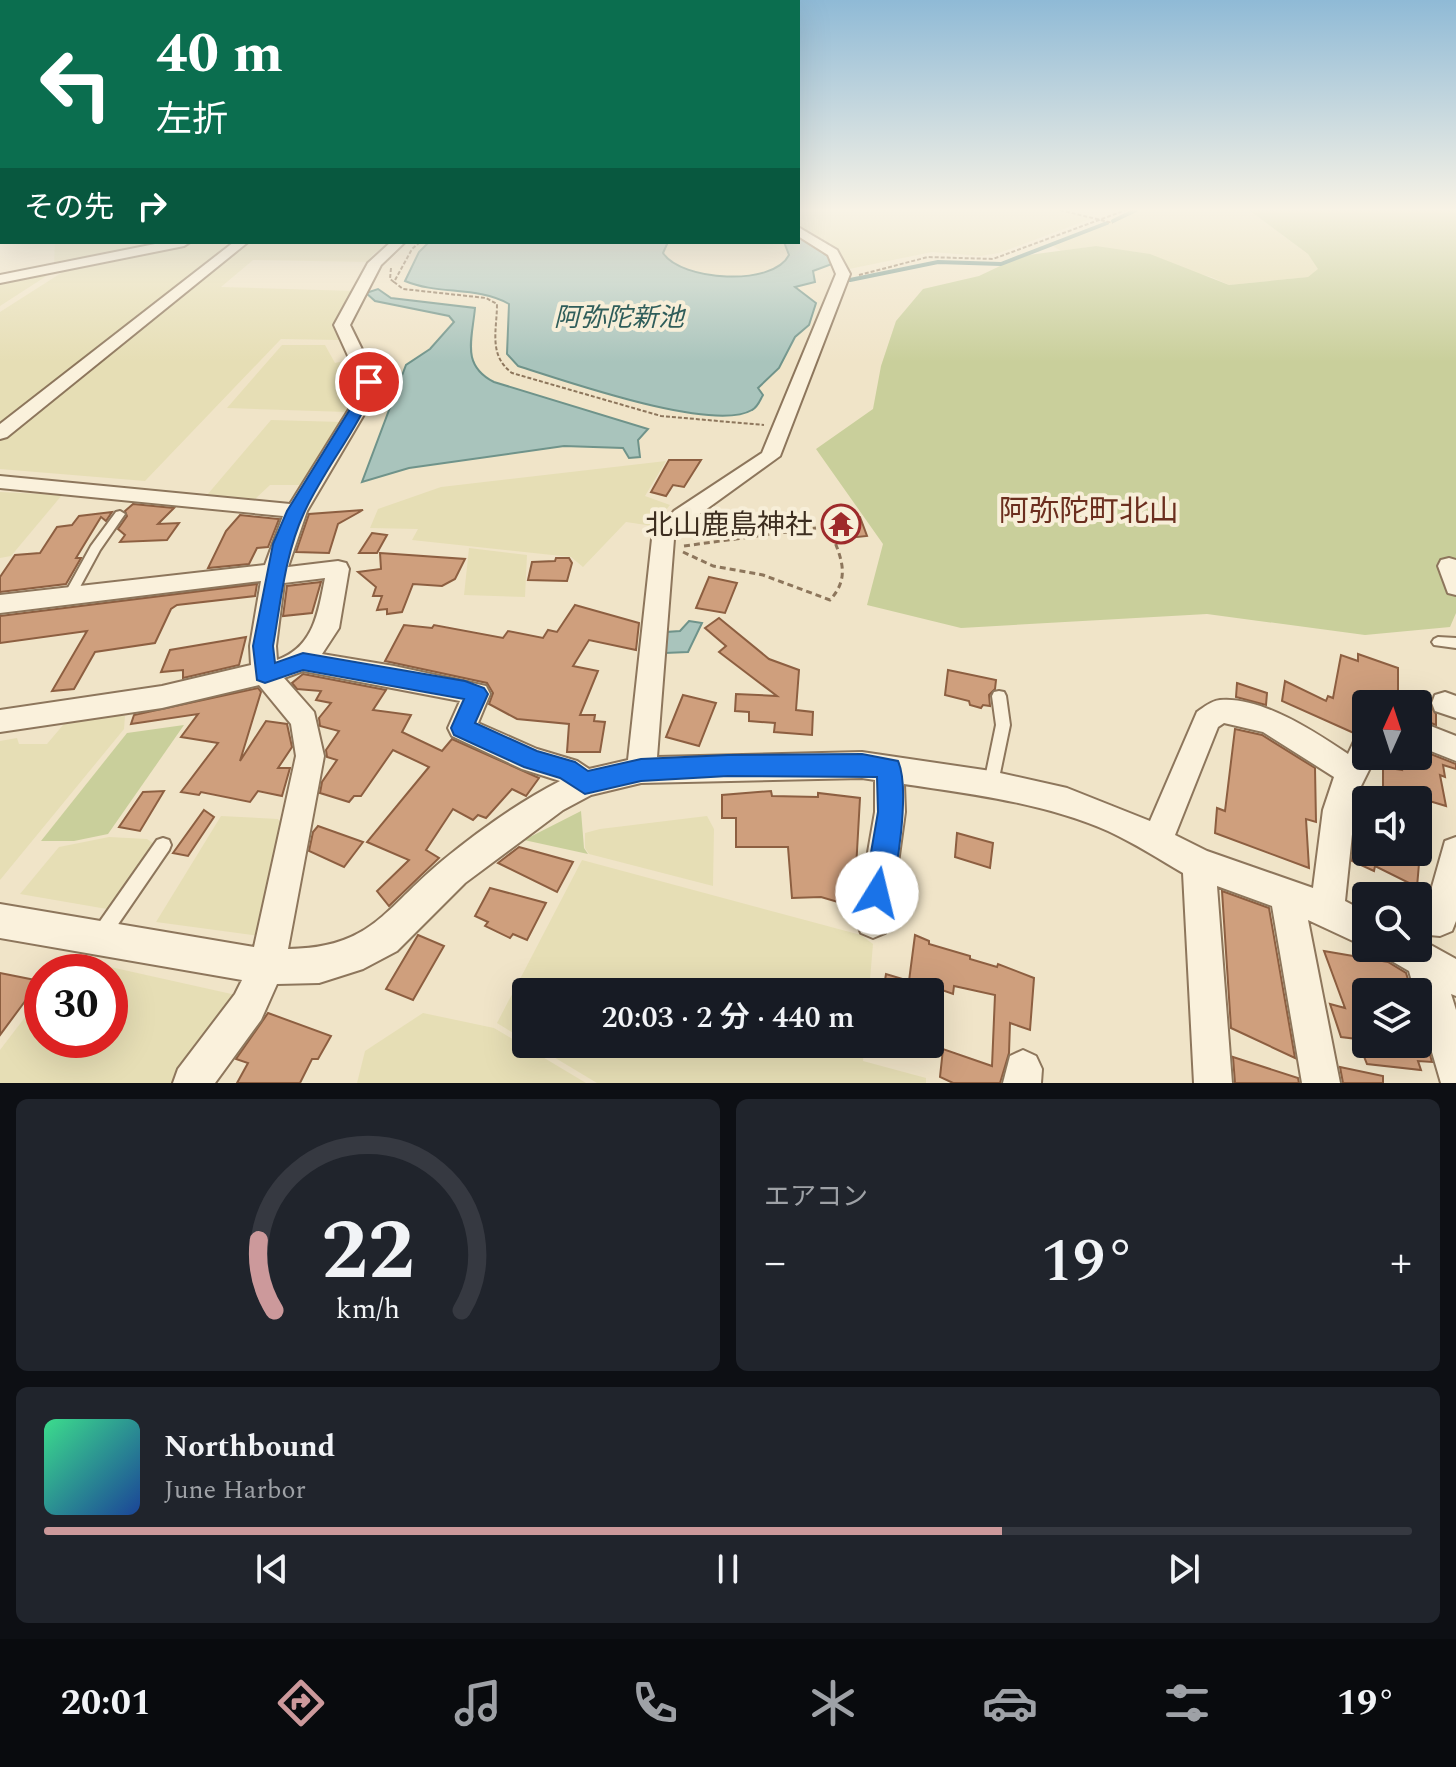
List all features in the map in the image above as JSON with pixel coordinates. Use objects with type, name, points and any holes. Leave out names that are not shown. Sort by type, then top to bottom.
[{"type":"street","points":[[0,279],[92,261]]},
{"type":"street","points":[[0,433],[219,261]]},
{"type":"street","points":[[192,1083],[248,1007],[267,967],[310,756],[304,720],[265,674],[263,646],[274,573],[296,511],[360,406],[369,382],[342,325],[378,261]]},
{"type":"street","points":[[641,770],[663,539],[682,516],[770,456],[843,274],[839,261]]},
{"type":"street","points":[[0,482],[296,511]]},
{"type":"street","points":[[0,604],[274,573],[340,570],[327,628],[303,661]]},
{"type":"street","points":[[0,721],[138,702],[265,674],[303,661],[477,694],[462,728],[532,760],[567,770],[585,783]]},
{"type":"street","points":[[1157,840],[1207,720],[1219,711],[1243,712],[1352,756]]},
{"type":"street","points":[[1432,739],[1456,749]]},
{"type":"street","points":[[0,921],[267,967],[319,966],[351,957],[385,939],[454,872],[552,800],[585,783],[641,770],[862,765],[991,784],[1067,802],[1119,821],[1199,864],[1327,910],[1352,923]]},
{"type":"street","points":[[873,921],[890,812],[889,769]]},
{"type":"street","points":[[1327,910],[1341,796],[1354,770]]},
{"type":"street","points":[[1432,918],[1440,919],[1456,852]]},
{"type":"street","points":[[1199,864],[1213,1083]]},
{"type":"street","points":[[1287,897],[1321,1083]]},
{"type":"street","points":[[1327,910],[1352,912]]},
{"type":"street","points":[[1415,962],[1456,1073]]},
{"type":"street","points":[[1428,962],[1456,978]]},
{"type":"lane","points":[[70,595],[95,549],[120,514]]},
{"type":"lane","points":[[1438,642],[1456,643]]},
{"type":"lane","points":[[991,784],[1003,725],[999,696]]},
{"type":"lane","points":[[98,938],[163,845]]},
{"type":"path","points":[[406,261],[394,282],[403,289],[486,298],[497,304],[495,356],[500,365],[512,373],[661,416],[755,425]]},
{"type":"path","points":[[843,274],[857,275],[914,261]]},
{"type":"path","points":[[816,528],[680,546],[684,554],[713,566],[763,575],[830,600],[844,585],[845,572],[831,532]]},
{"type":"shaded area","points":[[105,261],[214,261],[0,427],[0,312],[69,268]]},
{"type":"shaded area","points":[[221,261],[252,261],[221,287],[355,291],[338,318],[340,340],[281,339],[145,481],[0,469],[0,439],[187,287],[196,287],[189,286]]},
{"type":"shaded area","points":[[284,261],[368,261],[367,262]]},
{"type":"shaded area","points":[[844,261],[890,261],[849,269]]},
{"type":"shaded area","points":[[1150,261],[1313,261],[1319,269],[1308,277],[1229,285]]},
{"type":"shaded area","points":[[48,275],[0,306],[0,282]]},
{"type":"shaded area","points":[[282,345],[325,345],[335,363],[349,360],[358,377],[359,392],[347,412],[227,408]]},
{"type":"shaded area","points":[[271,420],[342,422],[305,485],[270,485],[254,500],[207,495]]},
{"type":"shaded area","points":[[666,461],[645,496],[670,505],[653,526],[626,522],[583,567],[571,557],[412,540],[418,529],[370,528],[378,509],[441,487]]},
{"type":"shaded area","points":[[0,492],[62,495],[11,556],[0,558]]},
{"type":"shaded area","points":[[469,548],[527,555],[525,597],[464,595]]},
{"type":"shaded area","points":[[83,715],[125,716],[124,729],[0,880],[0,741],[17,738],[19,744],[47,744],[69,718]]},
{"type":"shaded area","points":[[221,816],[278,819],[284,827],[259,936],[156,922]]},
{"type":"shaded area","points":[[707,816],[714,829],[713,886],[589,854],[585,848],[585,833],[600,829]]},
{"type":"shaded area","points":[[109,837],[147,839],[154,844],[107,909],[20,894],[59,847]]},
{"type":"shaded area","points":[[582,860],[861,935],[873,944],[870,978],[520,978]]},
{"type":"shaded area","points":[[128,971],[236,995],[174,1083],[0,1083],[0,1050],[24,1019],[24,1058],[128,1058]]},
{"type":"shaded area","points":[[512,994],[512,1032],[497,1023]]},
{"type":"shaded area","points":[[423,1013],[494,1028],[512,1039],[512,1058],[544,1058],[586,1083],[357,1083],[365,1051]]},
{"type":"shaded area","points":[[555,1058],[863,1058],[863,1061],[926,1078],[926,1083],[597,1083]]},
{"type":"green space","points":[[1011,261],[1167,261],[1229,285],[1308,277],[1318,269],[1312,261],[1456,261],[1456,613],[1450,627],[1365,635],[1207,614],[961,628],[867,605],[883,544],[816,449],[873,409],[881,366],[896,321],[923,289],[979,276]]},
{"type":"green space","points":[[184,725],[108,834],[74,841],[41,841],[127,733]]},
{"type":"green space","points":[[581,811],[584,848],[588,854],[524,840]]},
{"type":"water","name":"阿弥陀新池","points":[[415,261],[671,261],[688,270],[727,276],[747,276],[780,265],[784,261],[831,261],[832,264],[813,271],[815,282],[795,287],[816,303],[809,325],[795,337],[779,368],[758,388],[763,395],[756,407],[733,415],[705,415],[637,402],[518,366],[507,354],[509,304],[484,295],[405,281]]},
{"type":"water","points":[[378,289],[391,298],[475,308],[471,351],[477,368],[484,375],[494,382],[648,429],[638,440],[640,457],[629,458],[623,448],[564,446],[409,468],[362,482],[406,365],[430,349],[454,322],[449,316],[375,301],[366,293]]},
{"type":"water","points":[[689,621],[702,623],[688,652],[665,653],[666,632],[680,631]]},
{"type":"building","points":[[669,460],[701,460],[684,487],[673,485],[666,496],[651,492]]},
{"type":"building","points":[[133,504],[174,508],[158,524],[179,523],[167,540],[120,542],[125,535],[118,529],[127,516],[125,511]]},
{"type":"building","points":[[363,510],[338,524],[329,553],[296,552],[309,514]]},
{"type":"building","points":[[112,512],[106,521],[101,517],[76,558],[81,558],[66,584],[0,592],[0,577],[15,555],[40,553],[57,527],[72,525],[79,516]]},
{"type":"building","points":[[240,515],[279,519],[268,547],[257,548],[249,564],[208,568],[226,531]]},
{"type":"building","points":[[860,517],[867,536],[848,538],[841,519]]},
{"type":"building","points":[[372,533],[387,535],[377,553],[359,553]]},
{"type":"building","points":[[380,553],[465,559],[455,579],[442,586],[413,584],[402,612],[387,614],[387,609],[377,610],[382,596],[373,596],[376,587],[358,572],[381,569]]},
{"type":"building","points":[[556,558],[569,558],[572,563],[567,581],[528,580],[532,562],[555,561]]},
{"type":"building","points":[[709,577],[737,583],[725,613],[696,608]]},
{"type":"building","points":[[321,582],[312,613],[283,616],[287,586]]},
{"type":"building","points":[[257,584],[255,596],[177,605],[171,609],[155,643],[95,652],[74,689],[52,691],[87,631],[0,643],[0,616]]},
{"type":"building","points":[[575,605],[639,623],[636,650],[589,640],[573,666],[598,671],[580,715],[595,715],[594,721],[605,722],[600,752],[567,752],[569,724],[517,719],[489,704],[493,693],[487,683],[385,661],[404,625],[432,628],[434,625],[503,638],[508,631],[543,638],[548,630],[557,632]]},
{"type":"building","points":[[719,618],[769,659],[799,670],[796,710],[813,712],[812,735],[774,732],[775,723],[749,721],[749,712],[735,711],[736,694],[777,696],[719,652],[726,646],[705,628]]},
{"type":"building","points":[[246,637],[239,665],[183,678],[183,670],[161,672],[170,650]]},
{"type":"building","points":[[1358,654],[1398,668],[1398,690],[1352,690],[1352,732],[1282,701],[1285,681],[1326,701],[1328,696],[1333,698],[1341,655],[1358,661]]},
{"type":"building","points":[[948,670],[996,680],[995,689],[989,695],[990,706],[983,705],[981,708],[970,705],[969,701],[945,695]]},
{"type":"building","points":[[303,674],[386,690],[373,710],[411,715],[402,732],[442,751],[452,739],[539,778],[526,796],[512,789],[486,818],[478,815],[473,820],[453,809],[426,850],[439,858],[389,906],[377,891],[409,860],[367,842],[429,767],[393,750],[361,796],[354,796],[349,802],[320,793],[322,782],[337,760],[327,757],[326,750],[339,731],[320,726],[319,718],[331,703],[316,700],[321,691],[297,689],[292,683]]},
{"type":"building","points":[[1237,683],[1267,693],[1266,705],[1236,697]]},
{"type":"building","points":[[258,688],[261,692],[240,761],[266,721],[287,724],[292,747],[278,768],[290,768],[282,796],[258,791],[250,802],[201,792],[199,795],[181,792],[218,743],[181,737],[198,714],[131,724],[134,715]]},
{"type":"building","points":[[683,695],[716,703],[699,746],[666,737]]},
{"type":"building","points":[[1432,708],[1436,714],[1436,725],[1432,723]]},
{"type":"building","points":[[1235,729],[1262,735],[1315,768],[1316,822],[1306,819],[1309,868],[1215,833],[1217,808],[1225,811]]},
{"type":"building","points":[[1432,755],[1456,764],[1456,769],[1443,765],[1445,777],[1440,775],[1446,806],[1432,802],[1432,786],[1383,786],[1383,770],[1432,770]]},
{"type":"building","points":[[164,791],[140,831],[119,827],[143,792]]},
{"type":"building","points":[[771,791],[772,796],[818,797],[818,793],[860,798],[856,869],[862,871],[855,907],[821,897],[792,898],[788,847],[736,847],[736,818],[722,818],[722,795]]},
{"type":"building","points":[[204,810],[214,817],[188,856],[173,853]]},
{"type":"building","points":[[318,826],[363,842],[344,867],[309,851],[313,832]]},
{"type":"building","points":[[957,833],[993,843],[990,868],[955,857]]},
{"type":"building","points":[[519,847],[573,862],[557,892],[498,863]]},
{"type":"building","points":[[1375,866],[1419,866],[1417,882],[1407,882]]},
{"type":"building","points":[[490,888],[546,903],[527,940],[513,934],[510,938],[485,926],[488,922],[475,916]]},
{"type":"building","points":[[1222,891],[1269,908],[1295,1058],[1231,1028]]},
{"type":"building","points":[[418,935],[444,946],[413,1000],[386,989]]},
{"type":"building","points":[[915,935],[929,941],[929,944],[970,956],[970,959],[997,967],[998,964],[1034,978],[1030,1030],[1010,1023],[1009,1053],[1000,1083],[953,1083],[940,1077],[944,1049],[992,1066],[995,995],[954,986],[953,994],[944,991],[944,978],[909,978]]},
{"type":"building","points":[[1324,951],[1352,956],[1352,962],[1388,962],[1406,973],[1408,978],[1352,978],[1352,1038],[1341,1037],[1330,1004],[1345,1008]]},
{"type":"building","points":[[0,973],[24,978],[24,1003],[0,1035]]},
{"type":"building","points":[[268,1013],[331,1036],[318,1059],[312,1059],[300,1083],[237,1083],[248,1063],[236,1059]]},
{"type":"building","points":[[1233,1057],[1298,1078],[1299,1083],[1235,1083]]},
{"type":"building","points":[[1365,1058],[1431,1058],[1432,1062],[1418,1061],[1421,1070],[1367,1064]]},
{"type":"building","points":[[1340,1067],[1383,1076],[1383,1083],[1343,1083]]},
{"type":"waterway","points":[[850,280],[938,262],[1001,264],[1010,261]]},
{"type":"place","name":"北山鹿島神社","points":[[841,524]]},
{"type":"district","name":"阿弥陀町北山","points":[[1089,511]]},
{"type":"route","points":[[369,382],[360,406],[296,511],[282,544],[274,573],[263,646],[265,674],[303,661],[477,694],[462,728],[532,760],[567,770],[585,783],[641,770],[862,765],[889,769],[890,812],[877,893]]}]
